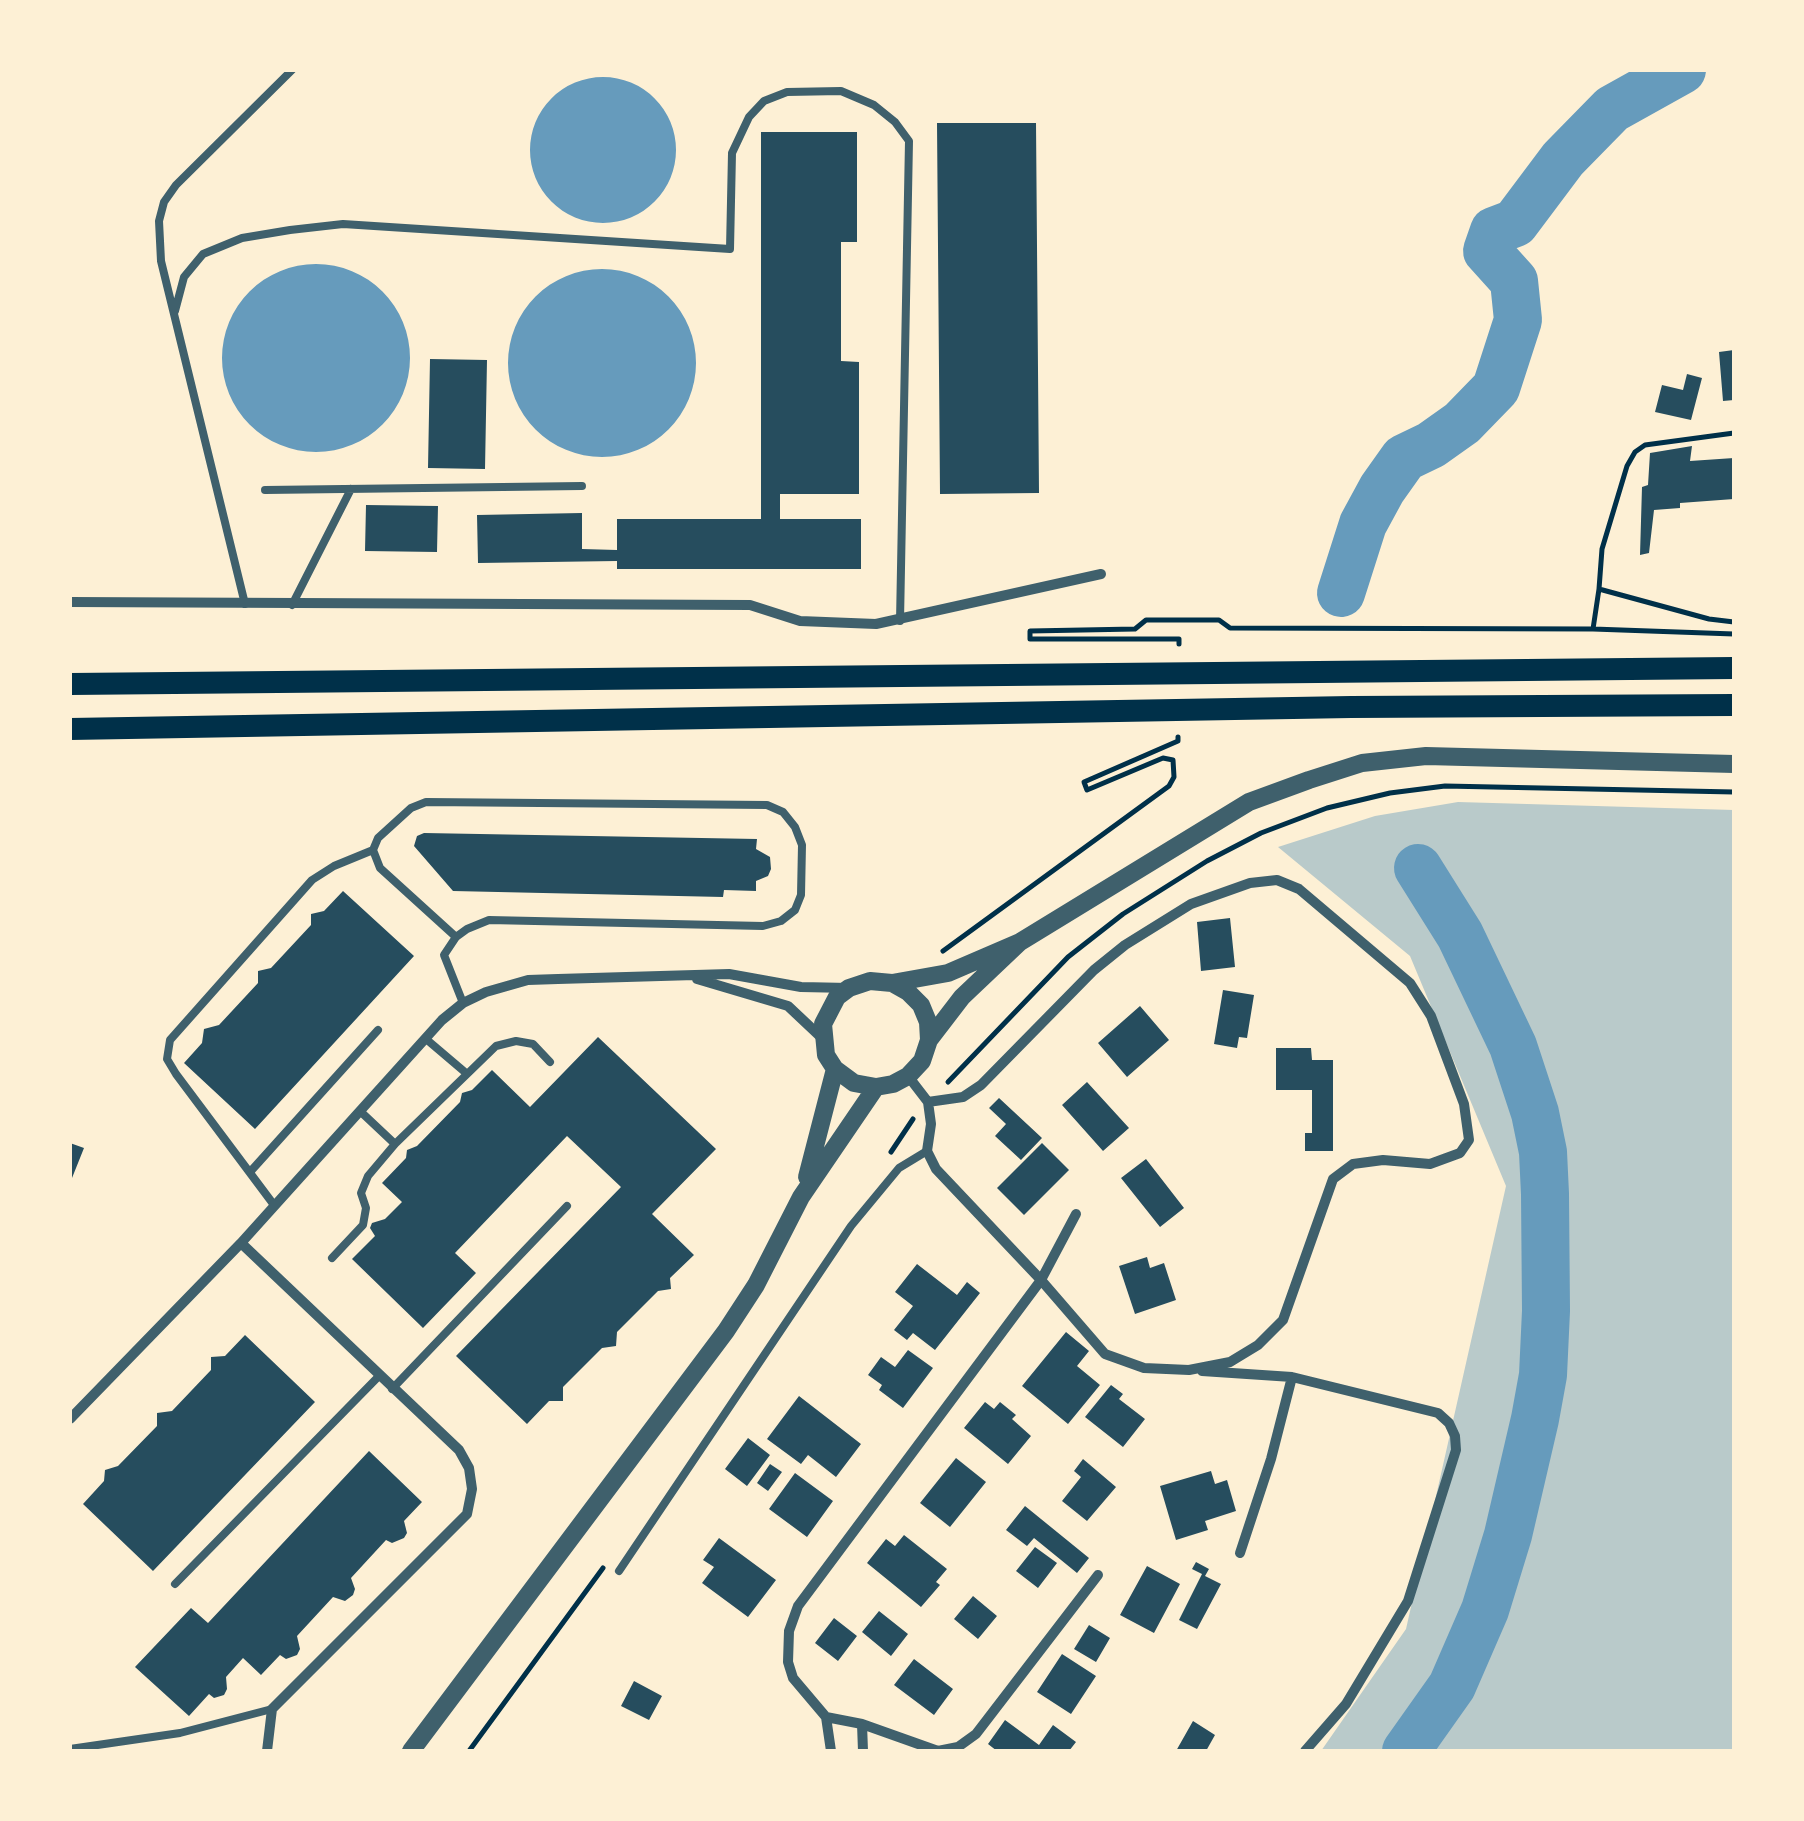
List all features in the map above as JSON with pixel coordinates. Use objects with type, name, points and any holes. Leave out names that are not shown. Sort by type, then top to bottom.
[{"type":"highway","points":[[70,684],[1734,668]]},
{"type":"highway","points":[[70,729],[1331,707],[1734,705]]},
{"type":"street","points":[[70,602],[750,605],[800,621],[828,624],[900,621],[1101,574]]},
{"type":"street","points":[[70,1420],[241,1243],[426,1039],[463,1003],[486,992],[528,980],[729,974],[801,986],[849,988],[870,981],[892,983],[948,974],[1020,942],[1249,802],[1362,763],[1426,756],[1734,764]]},
{"type":"street","points":[[928,1102],[963,1097],[981,1085],[1094,970],[1124,945],[1191,904],[1250,883],[1277,880],[1299,888],[1410,983],[1431,1016],[1458,1086],[1469,1140],[1448,1160],[1430,1164],[1383,1160],[1353,1164],[1333,1179],[1283,1320],[1258,1345],[1230,1362],[1188,1370]]},
{"type":"street","points":[[849,988],[828,1010],[823,1039],[826,1055],[835,1069],[854,1082],[876,1088],[893,1084],[908,1076],[922,1061],[929,1040],[962,996],[1020,942]]},
{"type":"street","points":[[686,977],[788,1006],[823,1039]]},
{"type":"street","points":[[892,983],[921,1005],[928,1022],[929,1040]]},
{"type":"street","points":[[801,1196],[835,1069]]},
{"type":"street","points":[[908,1076],[928,1102],[931,1124],[927,1151],[936,1170],[1106,1354],[1144,1368],[1292,1377],[1438,1414],[1449,1423],[1456,1450],[1408,1601],[1346,1704],[1306,1751]]},
{"type":"street","points":[[411,1751],[726,1331],[756,1285],[801,1196],[876,1088]]},
{"type":"street","points":[[831,1751],[826,1717],[793,1678],[788,1662],[788,1631],[798,1606],[1040,1280],[1076,1214]]},
{"type":"street","points":[[241,1243],[459,1450],[469,1468],[472,1489],[467,1514],[272,1710],[267,1751]]},
{"type":"street","points":[[1240,1552],[1271,1460],[1292,1377]]},
{"type":"street","points":[[826,1717],[862,1724],[938,1750],[958,1746],[976,1734],[1098,1575]]},
{"type":"street","points":[[862,1724],[863,1751]]},
{"type":"lane","points":[[245,604],[158,242],[164,202],[176,184],[292,70]]},
{"type":"lane","points":[[175,311],[184,277],[204,254],[242,238],[290,230],[343,224],[730,248],[732,154],[749,117],[764,101],[788,92],[841,90],[874,106],[909,141],[900,621]]},
{"type":"lane","points":[[265,490],[582,486]]},
{"type":"lane","points":[[292,604],[352,489]]},
{"type":"lane","points":[[456,937],[380,868],[373,850],[378,838],[412,808],[426,802],[767,805],[783,812],[796,826],[802,845],[801,895],[794,910],[781,921],[762,926],[489,920],[456,937],[444,955],[463,1003]]},
{"type":"lane","points":[[274,1205],[176,1074],[167,1059],[170,1040],[312,880],[373,850]]},
{"type":"lane","points":[[250,1172],[378,1030]]},
{"type":"lane","points":[[426,1039],[466,1074]]},
{"type":"lane","points":[[332,1258],[363,1225],[363,1184],[395,1144],[496,1046],[516,1041],[533,1044],[550,1062]]},
{"type":"lane","points":[[360,1112],[395,1144]]},
{"type":"lane","points":[[619,1571],[851,1226],[899,1168],[927,1151]]},
{"type":"lane","points":[[392,1389],[567,1206]]},
{"type":"lane","points":[[175,1584],[378,1377]]},
{"type":"lane","points":[[70,1749],[180,1733],[272,1710]]},
{"type":"path","points":[[1593,628],[1602,549],[1626,466],[1635,452],[1645,444],[1734,433]]},
{"type":"path","points":[[1598,588],[1709,619],[1734,622]]},
{"type":"path","points":[[1179,644],[1179,639],[1030,639],[1030,632],[1134,629],[1146,620],[1219,620],[1230,628],[1593,628],[1734,634]]},
{"type":"path","points":[[948,974],[942,950],[1169,786],[1174,776],[1174,760],[1164,758],[1087,790],[1084,782],[1178,737]]},
{"type":"shaded area","points":[[1458,802],[1734,810],[1734,1751],[1321,1751],[1406,1629],[1506,1186],[1410,956],[1278,847],[1375,816]]},
{"type":"water","points":[[603,77],[631,82],[655,98],[671,122],[676,150],[671,178],[655,202],[631,218],[603,223],[575,218],[551,202],[535,178],[530,150],[535,122],[551,98],[575,82]]},
{"type":"water","points":[[316,264],[352,271],[382,292],[403,322],[410,358],[403,394],[382,424],[352,445],[316,452],[280,445],[250,424],[229,394],[222,358],[229,322],[250,292],[280,271]]},
{"type":"water","points":[[602,269],[638,276],[668,297],[689,327],[696,363],[689,399],[668,429],[638,450],[602,457],[566,450],[536,429],[515,399],[508,363],[515,327],[536,297],[566,276]]},
{"type":"building","points":[[937,123],[1036,123],[1039,493],[940,494]]},
{"type":"building","points":[[761,132],[857,132],[857,242],[841,242],[841,361],[859,362],[859,494],[780,494],[780,519],[861,519],[861,569],[617,569],[617,561],[478,563],[477,515],[582,513],[582,549],[617,550],[617,519],[761,519]]},
{"type":"building","points":[[1734,350],[1734,400],[1723,401],[1719,352]]},
{"type":"building","points":[[430,359],[487,360],[485,469],[428,468]]},
{"type":"building","points":[[1687,374],[1702,378],[1691,420],[1655,412],[1662,385],[1683,390]]},
{"type":"building","points":[[1692,446],[1690,461],[1734,458],[1734,499],[1680,503],[1680,508],[1654,510],[1649,553],[1640,555],[1642,487],[1648,485],[1650,453]]},
{"type":"building","points":[[366,505],[438,506],[437,552],[365,551]]},
{"type":"building","points":[[424,833],[757,839],[756,849],[770,857],[771,869],[768,876],[756,881],[756,891],[724,890],[723,897],[453,891],[414,846],[417,836]]},
{"type":"building","points":[[343,891],[414,956],[255,1129],[184,1063],[202,1043],[204,1029],[219,1025],[258,983],[258,971],[271,968],[311,925],[311,914],[324,911]]},
{"type":"building","points":[[1230,918],[1235,967],[1201,971],[1197,922]]},
{"type":"building","points":[[1223,990],[1254,995],[1247,1038],[1239,1037],[1237,1048],[1214,1044]]},
{"type":"building","points":[[1140,1006],[1169,1040],[1127,1077],[1098,1043]]},
{"type":"building","points":[[598,1037],[716,1149],[652,1214],[694,1255],[670,1278],[671,1289],[658,1291],[617,1332],[616,1346],[602,1348],[563,1387],[563,1401],[549,1401],[527,1424],[456,1356],[621,1187],[567,1136],[455,1253],[476,1273],[423,1328],[352,1259],[375,1236],[370,1228],[372,1223],[385,1219],[402,1202],[382,1183],[406,1158],[407,1150],[417,1146],[460,1102],[462,1093],[472,1090],[492,1070],[530,1107]]},
{"type":"building","points":[[1276,1048],[1311,1048],[1312,1060],[1333,1060],[1333,1151],[1305,1151],[1305,1133],[1312,1133],[1312,1090],[1276,1090]]},
{"type":"building","points":[[1087,1082],[1129,1128],[1103,1151],[1062,1105]]},
{"type":"building","points":[[999,1098],[1042,1138],[1021,1160],[995,1136],[1006,1124],[989,1108]]},
{"type":"building","points":[[70,1143],[84,1148],[70,1183]]},
{"type":"building","points":[[1042,1143],[1069,1170],[1024,1215],[997,1188]]},
{"type":"building","points":[[1146,1159],[1184,1208],[1160,1227],[1121,1178]]},
{"type":"building","points":[[1147,1257],[1150,1268],[1164,1263],[1176,1300],[1135,1314],[1119,1266]]},
{"type":"building","points":[[917,1264],[957,1295],[967,1282],[980,1293],[935,1350],[913,1333],[907,1340],[894,1330],[913,1306],[895,1292]]},
{"type":"building","points":[[1066,1332],[1089,1351],[1077,1366],[1100,1385],[1068,1424],[1022,1386]]},
{"type":"building","points":[[245,1335],[315,1402],[153,1571],[83,1504],[104,1481],[105,1470],[118,1466],[157,1426],[157,1413],[172,1411],[211,1370],[211,1357],[225,1356]]},
{"type":"building","points":[[908,1350],[933,1368],[903,1408],[879,1390],[882,1385],[868,1375],[881,1357],[895,1367]]},
{"type":"building","points":[[1111,1385],[1123,1394],[1119,1399],[1145,1419],[1123,1447],[1085,1417]]},
{"type":"building","points":[[799,1396],[861,1444],[836,1477],[808,1455],[801,1464],[767,1439]]},
{"type":"building","points":[[985,1402],[994,1409],[1000,1402],[1016,1415],[1012,1419],[1031,1436],[1008,1464],[964,1428]]},
{"type":"building","points":[[748,1438],[770,1455],[747,1486],[725,1469]]},
{"type":"building","points":[[369,1451],[422,1502],[404,1521],[404,1538],[392,1543],[386,1540],[351,1578],[353,1595],[345,1601],[333,1597],[297,1636],[297,1655],[286,1659],[280,1655],[261,1675],[243,1658],[226,1677],[224,1695],[214,1698],[209,1694],[189,1716],[135,1667],[191,1608],[208,1623]]},
{"type":"building","points":[[956,1458],[986,1482],[950,1527],[920,1503]]},
{"type":"building","points":[[1083,1459],[1116,1487],[1087,1521],[1062,1501],[1081,1477],[1074,1471]]},
{"type":"building","points":[[770,1464],[782,1472],[768,1491],[757,1483]]},
{"type":"building","points":[[1211,1471],[1215,1484],[1227,1480],[1236,1511],[1205,1521],[1208,1530],[1176,1540],[1160,1486]]},
{"type":"building","points":[[795,1473],[833,1501],[807,1537],[769,1509]]},
{"type":"building","points":[[1025,1506],[1089,1558],[1077,1573],[1034,1538],[1027,1546],[1006,1530]]},
{"type":"building","points":[[904,1535],[947,1569],[936,1582],[940,1585],[921,1607],[867,1563],[886,1539],[895,1546]]},
{"type":"building","points":[[719,1538],[776,1580],[748,1617],[702,1583],[714,1567],[703,1560]]},
{"type":"building","points":[[1035,1547],[1057,1563],[1038,1588],[1016,1571]]},
{"type":"building","points":[[1196,1562],[1209,1569],[1205,1576],[1221,1584],[1197,1629],[1179,1620],[1202,1574],[1192,1569]]},
{"type":"building","points":[[1147,1566],[1180,1584],[1154,1633],[1120,1615]]},
{"type":"building","points":[[973,1596],[997,1616],[978,1639],[954,1619]]},
{"type":"building","points":[[879,1611],[908,1634],[891,1656],[862,1632]]},
{"type":"building","points":[[834,1618],[857,1636],[838,1661],[815,1643]]},
{"type":"building","points":[[1089,1625],[1110,1638],[1096,1662],[1074,1649]]},
{"type":"building","points":[[1062,1654],[1096,1676],[1071,1714],[1037,1692]]},
{"type":"building","points":[[914,1659],[953,1689],[934,1715],[894,1685]]},
{"type":"building","points":[[634,1681],[662,1696],[649,1720],[621,1706]]},
{"type":"building","points":[[1005,1720],[1039,1745],[1053,1725],[1076,1742],[1069,1751],[997,1751],[988,1744]]},
{"type":"building","points":[[1193,1721],[1215,1735],[1206,1751],[1176,1751]]},
{"type":"waterway","points":[[1341,593],[1363,524],[1404,458],[1462,423],[1496,388],[1518,320],[1514,281],[1487,251],[1494,231],[1515,223],[1563,159],[1612,109],[1682,70]]},
{"type":"waterway","points":[[1406,1751],[1452,1686],[1485,1610],[1508,1535],[1535,1419],[1543,1375],[1546,1311],[1543,1152],[1535,1113],[1513,1046],[1460,935],[1418,868]]}]
